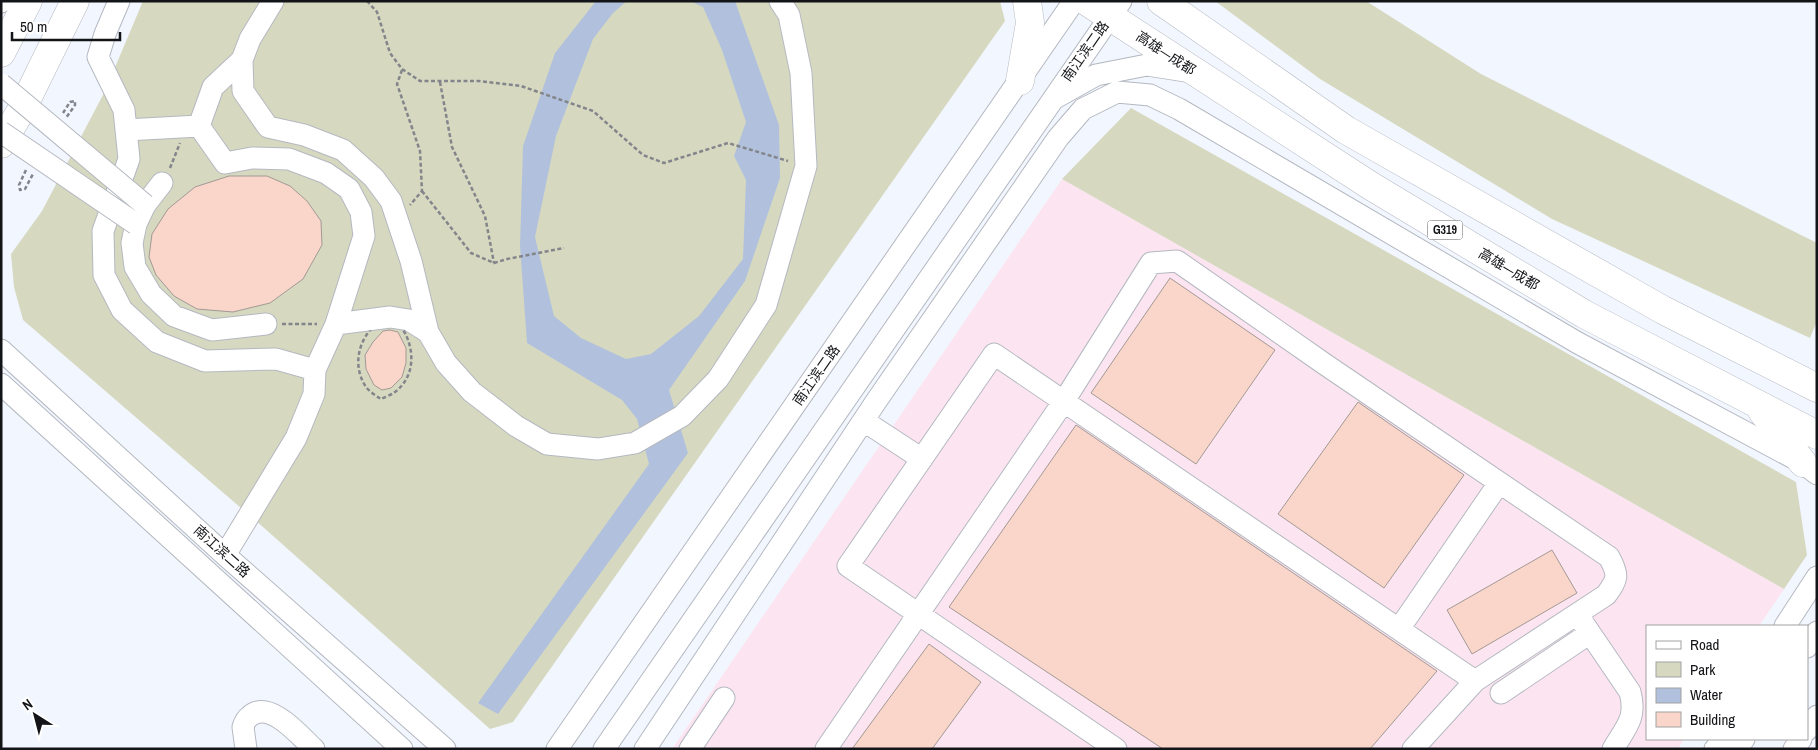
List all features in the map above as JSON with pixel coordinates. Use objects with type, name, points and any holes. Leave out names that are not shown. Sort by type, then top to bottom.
[{"type":"highway","points":[[1,144],[22,109],[75,1]]},
{"type":"highway","points":[[1020,81],[1030,23],[1027,1]]},
{"type":"highway","name":"高雄—成都","points":[[1086,1],[1115,9],[1197,73],[1371,186],[1584,314],[1817,435]]},
{"type":"highway","points":[[1161,1],[1346,130],[1663,310],[1815,384]]},
{"type":"highway","points":[[1,53],[14,3]]},
{"type":"highway","points":[[1757,404],[1810,468]]},
{"type":"street","points":[[119,1],[98,57],[124,110],[129,160],[103,231],[104,275],[122,310],[156,342],[205,361],[276,359],[315,370]]},
{"type":"street","points":[[273,1],[250,39],[242,60],[243,91],[268,127],[304,136],[343,150],[374,178],[391,201],[410,261],[428,332],[446,364],[472,392],[516,426],[547,444],[598,449],[635,443],[682,416],[718,379],[766,305],[806,166],[801,73],[789,15],[780,1]]},
{"type":"street","name":"南江滨二路","points":[[557,749],[1074,1]]},
{"type":"street","name":"南江滨二路","points":[[604,749],[1115,9]]},
{"type":"street","points":[[192,126],[213,87],[242,60]]},
{"type":"street","name":"南江滨二路","points":[[1051,101],[1096,75],[1147,65],[1197,73]]},
{"type":"street","points":[[1,84],[60,122],[140,215]]},
{"type":"street","points":[[646,749],[864,421],[1058,138],[1083,109],[1117,92],[1150,95],[1179,109],[1578,343],[1810,468]]},
{"type":"street","points":[[126,130],[192,126]]},
{"type":"street","points":[[192,126],[225,163],[252,158],[288,159],[326,173],[349,188],[361,212],[364,236],[336,324],[315,370],[314,394],[296,438],[226,555]]},
{"type":"street","points":[[1,132],[34,165],[140,215]]},
{"type":"street","points":[[162,183],[140,215],[132,243],[135,267],[151,294],[174,316],[212,330],[266,324]]},
{"type":"street","points":[[826,749],[1064,401],[1151,263],[1177,261],[1609,557],[1617,571],[1615,583],[1606,595],[1475,681],[1413,749]]},
{"type":"street","points":[[336,324],[390,317],[409,320],[428,332]]},
{"type":"street","name":"南江滨二路","points":[[1,350],[226,555],[445,749]]},
{"type":"street","points":[[1116,749],[848,566],[994,354],[1475,681]]},
{"type":"street","name":"南江滨二路","points":[[1,384],[402,749]]},
{"type":"street","points":[[864,421],[922,459]]},
{"type":"street","points":[[1398,629],[1499,482]]},
{"type":"street","points":[[1786,625],[1817,578]]},
{"type":"street","points":[[1577,614],[1630,692],[1634,706],[1631,719],[1613,749]]},
{"type":"street","points":[[1808,646],[1817,632]]},
{"type":"street","points":[[1501,693],[1590,633]]},
{"type":"street","points":[[690,749],[724,698]]},
{"type":"street","points":[[246,749],[242,727],[249,716],[263,711],[277,715],[314,749]]},
{"type":"street","points":[[1808,729],[1817,716]]},
{"type":"street","points":[[1715,749],[1725,740]]},
{"type":"path","points":[[367,1],[377,12],[390,53],[402,69],[420,81],[479,81],[521,86],[593,110],[643,155],[664,163],[728,143],[806,166]]},
{"type":"path","points":[[402,69],[397,84],[420,151],[422,191],[471,253],[494,263],[564,248]]},
{"type":"path","points":[[440,82],[452,147],[486,216],[494,263]]},
{"type":"path","points":[[75,101],[74,105],[60,122],[70,102],[75,101]]},
{"type":"path","points":[[162,183],[192,126]]},
{"type":"path","points":[[34,165],[25,189],[20,190],[18,185],[34,165]]},
{"type":"path","points":[[397,220],[422,191]]},
{"type":"path","points":[[390,317],[401,326],[410,345],[413,363],[406,379],[395,392],[381,399],[367,388],[359,374],[358,356],[364,339],[372,328],[377,323],[390,317]]},
{"type":"path","points":[[266,324],[336,324]]},
{"type":"shaded area","points":[[1062,179],[1784,589],[1760,625],[1646,625],[1646,740],[1683,740],[1678,749],[672,749]]},
{"type":"green space","points":[[143,1],[1000,1],[1005,21],[513,722],[490,729],[263,527],[23,320],[14,287],[11,254],[42,211],[105,91]]},
{"type":"green space","points":[[1215,1],[1366,1],[1481,74],[1817,243],[1817,321],[1810,338],[1552,219],[1320,79]]},
{"type":"green space","points":[[1131,108],[1796,482],[1807,555],[1784,589],[1062,179]]},
{"type":"water","points":[[596,1],[627,1],[613,13],[593,39],[556,136],[535,237],[554,316],[581,338],[626,359],[651,354],[699,316],[743,259],[746,180],[734,156],[746,122],[722,50],[703,7],[690,1],[735,1],[779,125],[780,178],[745,281],[669,390],[688,453],[498,714],[478,703],[649,464],[637,419],[622,400],[527,343],[520,246],[523,146],[555,53]]},
{"type":"building","points":[[229,176],[267,176],[290,186],[307,201],[321,221],[322,245],[303,279],[270,303],[233,312],[197,309],[174,296],[156,275],[149,257],[152,234],[168,209],[195,187]]},
{"type":"building","points":[[1170,278],[1275,350],[1196,464],[1091,393]]},
{"type":"building","points":[[383,331],[398,332],[406,348],[406,363],[402,377],[391,388],[382,390],[374,385],[366,369],[365,355]]},
{"type":"building","points":[[1358,402],[1464,475],[1384,588],[1278,514]]},
{"type":"building","points":[[1076,425],[1437,671],[1370,749],[1163,749],[949,607]]},
{"type":"building","points":[[1552,550],[1577,593],[1472,654],[1447,610]]},
{"type":"building","points":[[929,644],[981,682],[932,749],[852,749]]}]
